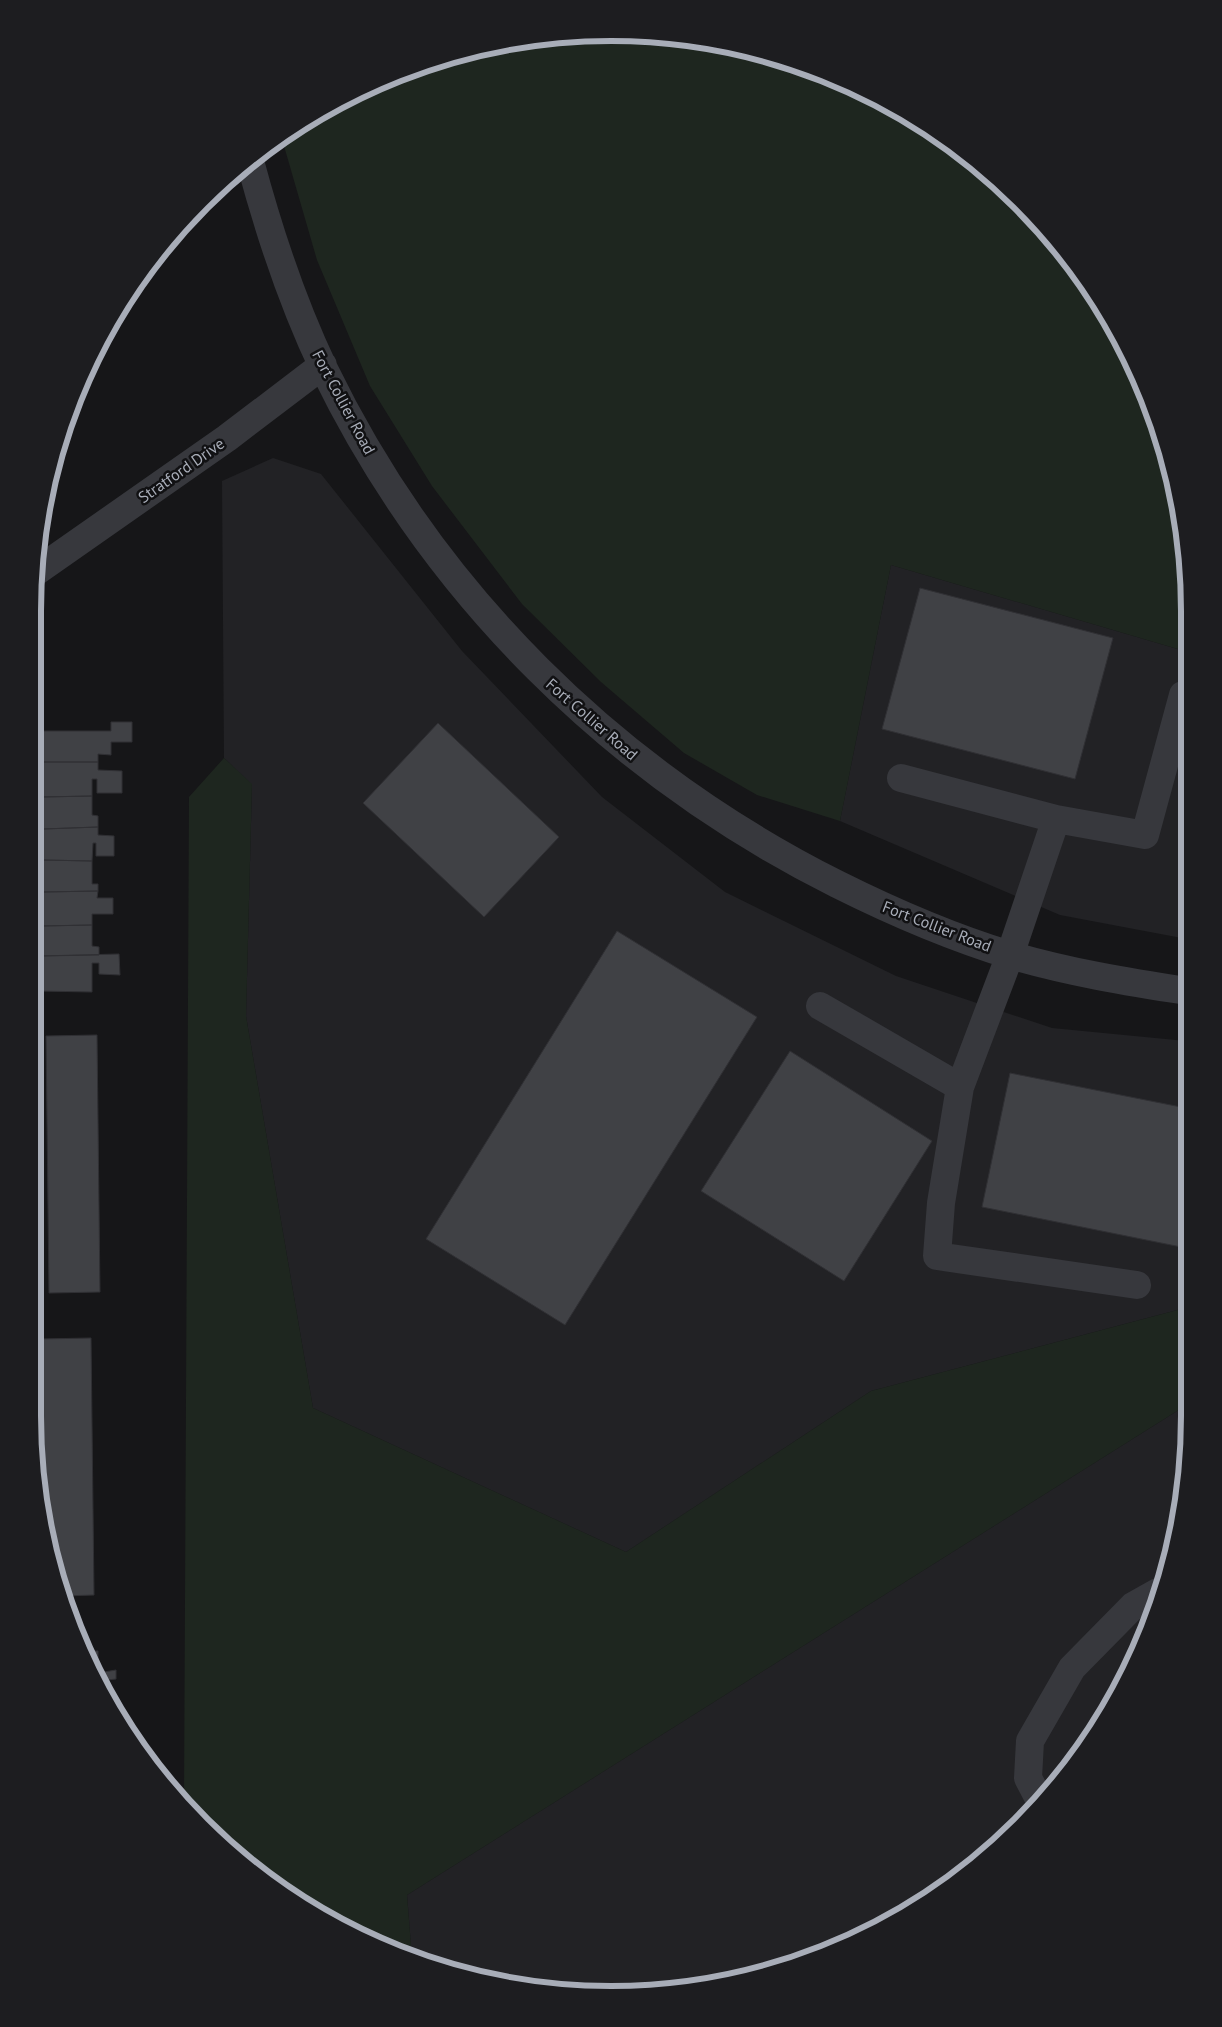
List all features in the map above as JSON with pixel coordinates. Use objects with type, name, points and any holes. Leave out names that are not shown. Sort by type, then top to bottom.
[{"type":"street","name":"Fort Collier Road","points":[[252,169],[276,248],[323,366],[361,438],[390,484],[448,567],[482,609],[542,675],[605,733],[689,798],[731,826],[857,894],[914,920],[1010,955],[1088,974],[1181,990]]},
{"type":"street","name":"Stratford Drive","points":[[43,567],[226,438],[323,366]]},
{"type":"street","points":[[901,778],[1056,818],[1145,835],[1181,703]]},
{"type":"street","points":[[1056,818],[1010,955],[960,1087],[941,1204],[937,1256],[1137,1285]]},
{"type":"street","points":[[820,1006],[960,1087]]},
{"type":"street","points":[[1037,1795],[1028,1778],[1030,1741],[1072,1668],[1133,1606],[1152,1595]]},
{"type":"shaded area","points":[[574,42],[648,42],[722,52],[758,61],[794,71],[863,100],[928,137],[958,159],[1014,208],[1063,264],[1085,294],[1104,326],[1122,359],[1151,428],[1170,500],[1180,574],[1181,650],[891,565],[840,821],[757,795],[684,753],[601,682],[522,604],[432,486],[370,386],[317,260],[284,145],[359,100],[428,71],[500,52],[537,46]]},
{"type":"shaded area","points":[[273,458],[321,474],[462,651],[602,797],[725,892],[896,976],[1052,1028],[1181,1041],[1181,1309],[871,1391],[626,1552],[313,1408],[246,1016],[252,785],[224,758],[222,481]]},
{"type":"shaded area","points":[[891,565],[1181,650],[1181,938],[1060,915],[840,821]]},
{"type":"shaded area","points":[[224,758],[252,784],[246,1016],[313,1408],[626,1552],[871,1391],[1181,1309],[1181,1409],[407,1895],[411,1949],[359,1927],[294,1890],[235,1844],[184,1793],[189,797]]},
{"type":"shaded area","points":[[1181,1409],[1180,1453],[1170,1527],[1151,1599],[1122,1668],[1085,1733],[1039,1792],[987,1844],[928,1890],[863,1927],[794,1956],[722,1975],[648,1985],[611,1986],[574,1985],[500,1975],[428,1956],[411,1949],[407,1895]]},
{"type":"building","points":[[920,588],[1113,638],[1075,779],[882,729]]},
{"type":"building","points":[[111,722],[132,722],[132,742],[111,742],[111,755],[98,754],[98,762],[41,762],[41,731],[111,731]]},
{"type":"building","points":[[438,723],[559,837],[484,917],[363,803]]},
{"type":"building","points":[[41,762],[98,762],[98,770],[122,771],[122,793],[97,793],[97,779],[92,779],[92,796],[41,797]]},
{"type":"building","points":[[92,796],[92,815],[98,816],[98,827],[43,829],[43,797]]},
{"type":"building","points":[[98,827],[98,835],[114,836],[114,856],[96,856],[96,843],[93,843],[92,861],[43,860],[43,829]]},
{"type":"building","points":[[43,860],[92,861],[92,884],[98,884],[98,891],[43,892]]},
{"type":"building","points":[[98,891],[97,898],[113,898],[113,914],[92,914],[92,925],[43,926],[43,892]]},
{"type":"building","points":[[92,925],[92,946],[99,947],[99,955],[41,956],[41,926]]},
{"type":"building","points":[[617,931],[757,1017],[565,1325],[426,1239]]},
{"type":"building","points":[[119,954],[120,975],[99,974],[99,963],[92,963],[92,992],[41,991],[41,956]]},
{"type":"building","points":[[97,1035],[100,1292],[49,1293],[46,1036]]},
{"type":"building","points":[[790,1051],[932,1141],[844,1281],[701,1191]]},
{"type":"building","points":[[1010,1073],[1181,1107],[1181,1247],[982,1207]]},
{"type":"building","points":[[91,1338],[94,1595],[70,1596],[52,1527],[42,1453],[41,1339]]},
{"type":"building","points":[[92,1651],[98,1651],[98,1663]]},
{"type":"building","points":[[116,1670],[116,1679],[107,1680],[102,1672]]}]
